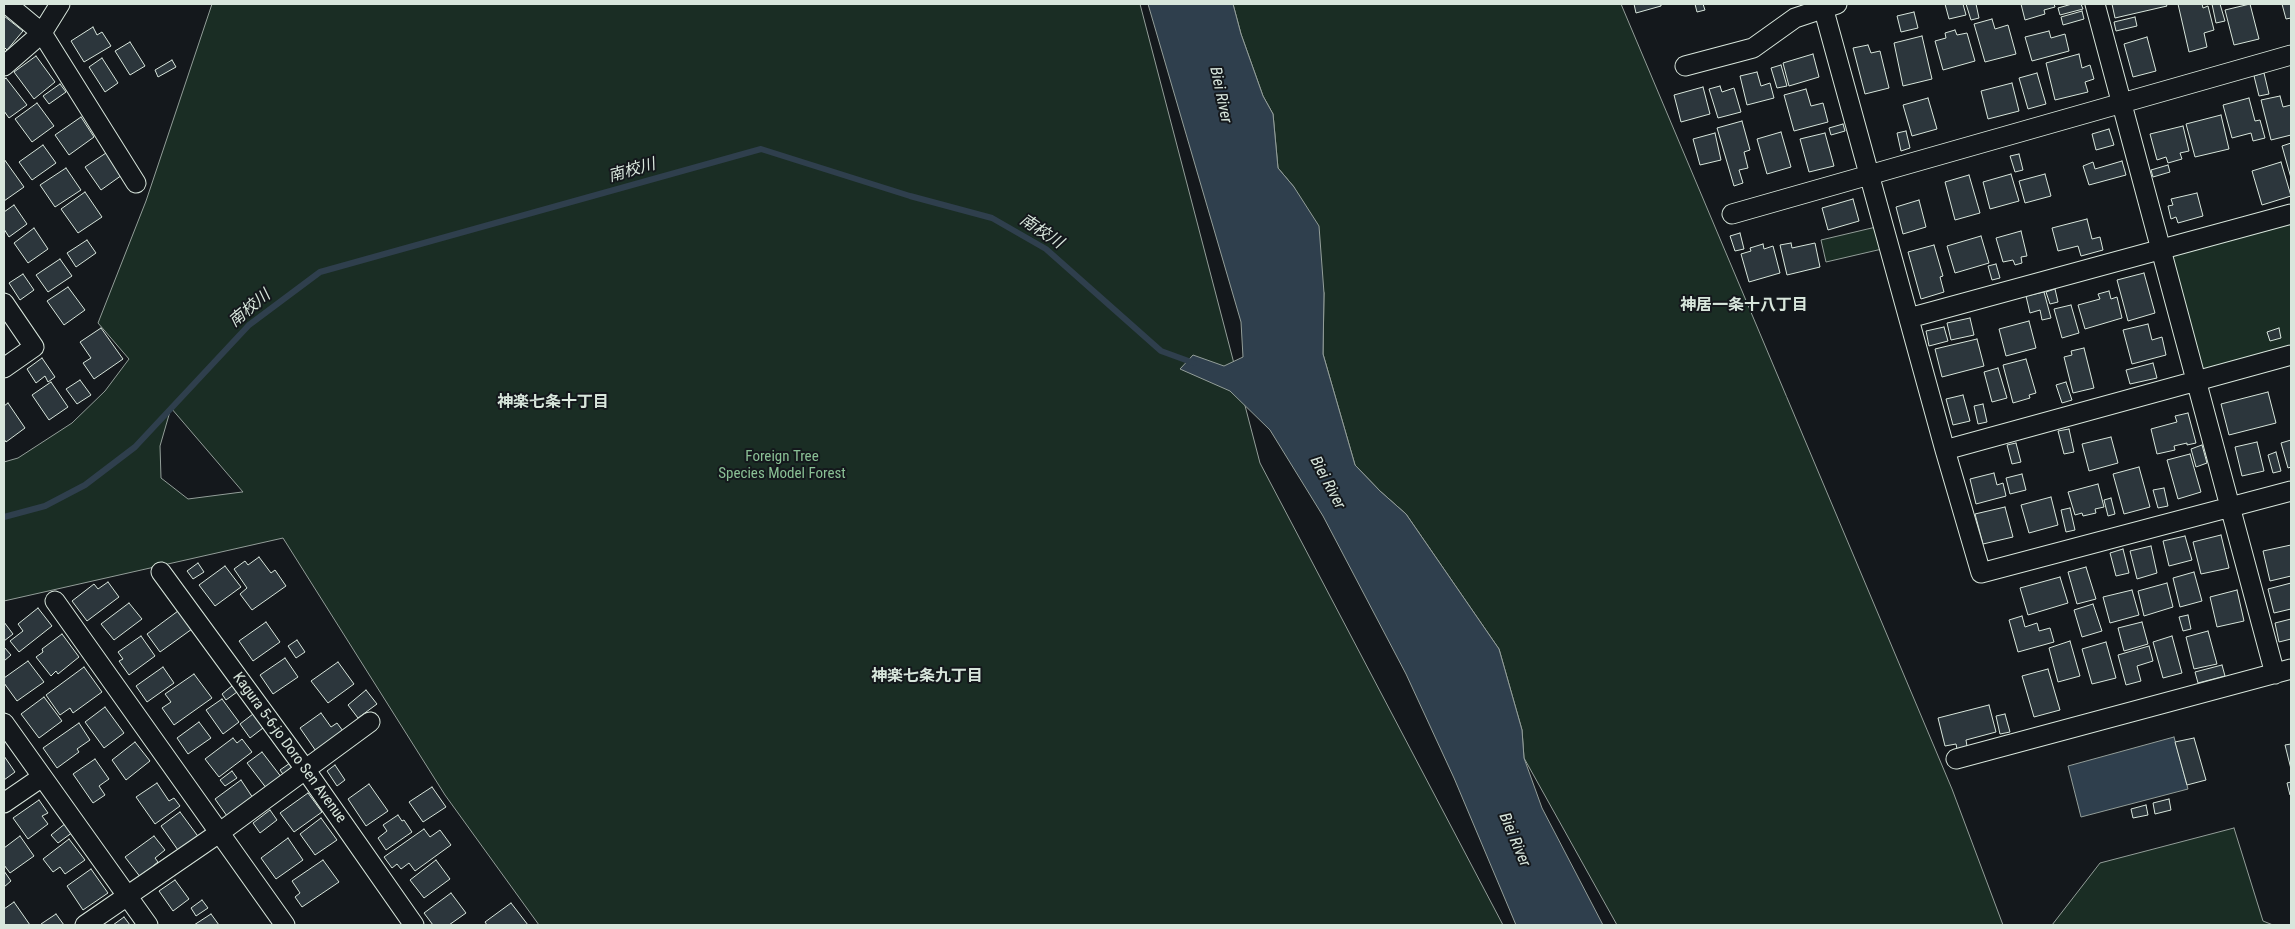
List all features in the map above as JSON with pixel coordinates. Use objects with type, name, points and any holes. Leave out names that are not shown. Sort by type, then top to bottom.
[{"type":"street","points":[[7,4],[42,33],[136,183]]},
{"type":"street","points":[[4,66],[42,33],[60,4]]},
{"type":"street","points":[[1956,759],[2283,672],[2229,508],[2197,379],[2095,4]]},
{"type":"street","points":[[1685,66],[1753,48],[1795,18],[1830,6],[1869,175],[1981,573],[2291,491]]},
{"type":"street","points":[[1732,214],[2121,102],[2291,56]]},
{"type":"street","points":[[1909,318],[2160,248],[2291,214]]},
{"type":"street","points":[[4,303],[34,347],[4,368]]},
{"type":"street","points":[[1945,450],[2197,379],[2291,355]]},
{"type":"street","name":"Kagura 5-6-jo Doro Sen Avenue","points":[[161,572],[305,769],[414,925]]},
{"type":"street","points":[[55,601],[284,925]]},
{"type":"street","points":[[85,925],[219,833],[370,722]]},
{"type":"street","points":[[4,723],[148,925]]},
{"type":"street","points":[[4,803],[42,777]]},
{"type":"green space","name":"Foreign Tree Species Model Forest","points":[[212,4],[1140,4],[1260,463],[1503,925],[539,925],[445,795],[283,538],[4,601],[4,462],[18,458],[72,423],[105,391],[129,359],[98,323],[146,201]],"holes":[[[171,408],[243,492],[188,499],[161,478],[160,446]]]},
{"type":"green space","points":[[1233,4],[1621,4],[1952,789],[2003,925],[1617,925],[1524,758],[1522,730],[1499,649],[1406,514],[1355,465],[1323,354],[1324,293],[1294,187],[1278,168],[1273,114],[1263,96],[1241,34]]},
{"type":"green space","points":[[2291,214],[2291,355],[2197,379],[2160,248]]},
{"type":"green space","points":[[1876,227],[1882,249],[1826,262],[1821,240]]},
{"type":"green space","points":[[2234,828],[2263,921],[2273,925],[2052,925],[2100,863]]},
{"type":"water","name":"Biei River","points":[[1148,4],[1233,4],[1241,34],[1263,96],[1273,114],[1278,168],[1294,187],[1319,226],[1324,293],[1323,354],[1355,465],[1406,514],[1499,649],[1522,730],[1524,758],[1542,808],[1603,925],[1516,925],[1454,778],[1406,674],[1323,516],[1270,430],[1230,391],[1180,369],[1193,355],[1224,366],[1243,357],[1241,322]]},
{"type":"water","points":[[2174,737],[2188,789],[2081,817],[2068,766]]},
{"type":"building","points":[[1634,4],[1661,4],[1661,6],[1636,13]]},
{"type":"building","points":[[1695,4],[1703,4],[1705,10],[1697,12]]},
{"type":"building","points":[[1945,4],[1963,4],[1966,15],[1949,19]]},
{"type":"building","points":[[1966,4],[1976,4],[1979,18],[1971,20]]},
{"type":"building","points":[[2021,4],[2054,4],[2055,7],[2044,10],[2045,14],[2025,20]]},
{"type":"building","points":[[2072,4],[2081,4],[2083,9],[2060,15],[2058,8]]},
{"type":"building","points":[[2112,4],[2166,4],[2167,6],[2115,18]]},
{"type":"building","points":[[2178,4],[2202,4],[2203,8],[2208,6],[2214,30],[2204,33],[2207,47],[2189,52]]},
{"type":"building","points":[[2212,4],[2220,4],[2225,21],[2216,23]]},
{"type":"building","points":[[2250,4],[2259,39],[2234,45],[2225,10]]},
{"type":"building","points":[[2282,4],[2291,4],[2291,18],[2286,19]]},
{"type":"building","points":[[2082,11],[2084,19],[2063,25],[2061,17]]},
{"type":"building","points":[[1914,12],[1918,28],[1901,32],[1897,16]]},
{"type":"building","points":[[4,16],[23,31],[7,50],[4,47]]},
{"type":"building","points":[[2135,17],[2137,26],[2116,31],[2114,22]]},
{"type":"building","points":[[1992,19],[1995,29],[2008,25],[2016,54],[1985,62],[1974,24]]},
{"type":"building","points":[[93,27],[97,35],[102,32],[111,46],[84,62],[71,41]]},
{"type":"building","points":[[1955,30],[1957,35],[1967,33],[1975,61],[1943,70],[1935,41],[1946,38],[1945,33]]},
{"type":"building","points":[[2049,31],[2051,38],[2065,34],[2069,51],[2032,61],[2025,37]]},
{"type":"building","points":[[1922,36],[1932,79],[1903,86],[1894,43]]},
{"type":"building","points":[[2147,37],[2156,71],[2133,77],[2124,44]]},
{"type":"building","points":[[130,42],[145,66],[130,75],[115,51]]},
{"type":"building","points":[[1868,45],[1871,53],[1880,51],[1889,88],[1865,94],[1853,48]]},
{"type":"building","points":[[1813,54],[1819,77],[1789,86],[1783,63]]},
{"type":"building","points":[[2079,54],[2082,68],[2090,65],[2094,79],[2085,82],[2088,92],[2055,100],[2046,63]]},
{"type":"building","points":[[36,56],[55,82],[34,99],[14,72]]},
{"type":"building","points":[[102,58],[118,83],[105,92],[89,67]]},
{"type":"building","points":[[172,60],[176,67],[158,77],[155,70]]},
{"type":"building","points":[[1781,65],[1787,86],[1777,88],[1771,68]]},
{"type":"building","points":[[1757,72],[1761,86],[1770,83],[1774,98],[1747,105],[1740,76]]},
{"type":"building","points":[[2037,73],[2046,104],[2028,109],[2019,78]]},
{"type":"building","points":[[2264,73],[2269,94],[2259,96],[2254,76]]},
{"type":"building","points":[[6,78],[27,105],[9,118],[4,111],[4,80]]},
{"type":"building","points":[[2012,83],[2019,111],[1988,119],[1981,91]]},
{"type":"building","points":[[60,84],[66,92],[49,104],[43,96]]},
{"type":"building","points":[[1720,86],[1722,92],[1734,88],[1741,112],[1718,118],[1709,89]]},
{"type":"building","points":[[1703,87],[1710,114],[1681,122],[1674,95]]},
{"type":"building","points":[[1806,89],[1811,106],[1823,103],[1828,122],[1794,131],[1784,95]]},
{"type":"building","points":[[2280,96],[2283,107],[2291,105],[2291,135],[2271,140],[2261,100]]},
{"type":"building","points":[[1928,98],[1937,129],[1912,136],[1903,105]]},
{"type":"building","points":[[2249,98],[2255,121],[2260,120],[2265,138],[2253,141],[2251,133],[2232,138],[2223,105]]},
{"type":"building","points":[[37,103],[54,126],[32,142],[15,119]]},
{"type":"building","points":[[2221,115],[2229,149],[2195,157],[2186,124]]},
{"type":"building","points":[[81,117],[94,137],[69,155],[55,135]]},
{"type":"building","points":[[1742,121],[1750,150],[1744,152],[1748,168],[1739,170],[1743,183],[1734,186],[1717,128]]},
{"type":"building","points":[[1843,124],[1845,131],[1831,135],[1829,128]]},
{"type":"building","points":[[2183,126],[2189,151],[2180,153],[2182,159],[2168,163],[2166,157],[2157,160],[2150,134]]},
{"type":"building","points":[[2109,129],[2114,145],[2096,150],[2092,134]]},
{"type":"building","points":[[1906,131],[1910,148],[1901,151],[1897,133]]},
{"type":"building","points":[[1781,132],[1791,167],[1767,174],[1757,139]]},
{"type":"building","points":[[1715,133],[1721,160],[1700,165],[1693,139]]},
{"type":"building","points":[[1825,133],[1834,166],[1809,172],[1800,139]]},
{"type":"building","points":[[2291,143],[2291,178],[2282,146]]},
{"type":"building","points":[[43,145],[56,163],[32,180],[19,162]]},
{"type":"building","points":[[106,153],[122,175],[101,190],[85,167]]},
{"type":"building","points":[[2019,154],[2023,170],[2015,172],[2010,156]]},
{"type":"building","points":[[4,159],[24,187],[4,201]]},
{"type":"building","points":[[2122,161],[2126,175],[2089,185],[2083,166],[2093,162],[2095,169]]},
{"type":"building","points":[[2281,162],[2291,196],[2262,205],[2252,171]]},
{"type":"building","points":[[2168,165],[2170,172],[2153,177],[2151,170]]},
{"type":"building","points":[[66,168],[81,190],[55,207],[40,185]]},
{"type":"building","points":[[2011,174],[2019,201],[1990,209],[1983,182]]},
{"type":"building","points":[[2045,174],[2051,196],[2025,203],[2019,181]]},
{"type":"building","points":[[1969,175],[1980,213],[1955,220],[1945,182]]},
{"type":"building","points":[[85,192],[102,217],[78,233],[61,209]]},
{"type":"building","points":[[2197,193],[2203,216],[2178,223],[2176,217],[2171,219],[2168,206],[2173,205],[2171,199]]},
{"type":"building","points":[[1853,199],[1859,221],[1828,230],[1822,208]]},
{"type":"building","points":[[1919,200],[1926,227],[1903,234],[1896,207]]},
{"type":"building","points":[[14,205],[27,224],[9,237],[4,229],[4,212]]},
{"type":"building","points":[[2087,219],[2092,239],[2100,237],[2103,250],[2081,256],[2078,246],[2058,251],[2052,228]]},
{"type":"building","points":[[34,228],[48,249],[28,263],[14,243]]},
{"type":"building","points":[[2021,231],[2027,256],[2021,257],[2022,263],[2015,265],[2013,260],[2003,262],[1996,238]]},
{"type":"building","points":[[1740,233],[1744,249],[1735,251],[1730,236]]},
{"type":"building","points":[[1981,236],[1989,263],[1955,273],[1947,246]]},
{"type":"building","points":[[87,240],[96,253],[76,267],[67,253]]},
{"type":"building","points":[[1791,243],[1792,248],[1815,243],[1820,267],[1787,275],[1780,245]]},
{"type":"building","points":[[1763,244],[1764,249],[1773,246],[1780,273],[1749,282],[1741,254],[1751,251],[1750,248]]},
{"type":"building","points":[[1934,245],[1943,276],[1940,277],[1944,292],[1921,299],[1908,252]]},
{"type":"building","points":[[60,259],[72,276],[48,292],[36,275]]},
{"type":"building","points":[[1996,264],[2000,278],[1992,280],[1988,266]]},
{"type":"building","points":[[2144,273],[2155,313],[2128,321],[2117,280]]},
{"type":"building","points":[[23,274],[34,290],[20,300],[9,283]]},
{"type":"building","points":[[68,287],[85,310],[64,325],[47,301]]},
{"type":"building","points":[[2055,289],[2058,302],[2050,304],[2046,292]]},
{"type":"building","points":[[2109,291],[2111,299],[2117,297],[2122,318],[2085,329],[2078,305],[2100,299],[2098,294]]},
{"type":"building","points":[[2044,292],[2051,318],[2042,320],[2040,310],[2030,313],[2026,296]]},
{"type":"building","points":[[2071,305],[2079,333],[2062,338],[2054,309]]},
{"type":"building","points":[[1970,318],[1974,335],[1951,340],[1947,323]]},
{"type":"building","points":[[2029,321],[2036,348],[2006,356],[1999,329]]},
{"type":"building","points":[[2148,324],[2152,340],[2162,337],[2166,355],[2132,364],[2123,330]]},
{"type":"building","points":[[1944,327],[1948,341],[1929,346],[1926,331]]},
{"type":"building","points":[[101,328],[123,359],[94,379],[83,363],[91,358],[80,342]]},
{"type":"building","points":[[2279,328],[2281,338],[2270,341],[2267,332]]},
{"type":"building","points":[[1977,339],[1984,366],[1942,377],[1935,349]]},
{"type":"building","points":[[2084,348],[2094,388],[2073,393],[2064,357],[2072,355],[2071,351]]},
{"type":"building","points":[[42,358],[55,377],[48,382],[45,376],[36,383],[27,369]]},
{"type":"building","points":[[2026,359],[2036,393],[2029,395],[2030,398],[2013,403],[2003,365]]},
{"type":"building","points":[[2153,363],[2157,378],[2130,384],[2126,370]]},
{"type":"building","points":[[1998,368],[2007,398],[1992,402],[1984,372]]},
{"type":"building","points":[[80,380],[91,395],[77,404],[66,389]]},
{"type":"building","points":[[51,382],[68,407],[49,420],[32,395]]},
{"type":"building","points":[[2066,382],[2072,400],[2062,403],[2056,385]]},
{"type":"building","points":[[2268,392],[2276,423],[2229,435],[2221,404]]},
{"type":"building","points":[[1963,395],[1970,421],[1953,425],[1946,399]]},
{"type":"building","points":[[8,403],[25,428],[6,442],[4,439],[4,406]]},
{"type":"building","points":[[1983,404],[1987,422],[1978,424],[1974,406]]},
{"type":"building","points":[[2188,413],[2196,443],[2174,446],[2175,450],[2157,454],[2151,429],[2177,422],[2175,416]]},
{"type":"building","points":[[2069,429],[2074,452],[2064,454],[2058,431]]},
{"type":"building","points":[[2111,437],[2118,463],[2089,471],[2082,444]]},
{"type":"building","points":[[2291,440],[2291,467],[2288,468],[2281,443]]},
{"type":"building","points":[[2257,442],[2264,471],[2242,476],[2235,447]]},
{"type":"building","points":[[2016,443],[2021,462],[2012,464],[2007,445]]},
{"type":"building","points":[[2202,445],[2207,463],[2196,467],[2191,449]]},
{"type":"building","points":[[2276,452],[2281,471],[2273,473],[2268,455]]},
{"type":"building","points":[[2190,454],[2201,492],[2178,499],[2167,460]]},
{"type":"building","points":[[2139,467],[2150,507],[2124,514],[2113,474]]},
{"type":"building","points":[[1994,473],[1997,485],[2003,483],[2006,496],[1976,504],[1970,479]]},
{"type":"building","points":[[2022,474],[2026,490],[2010,494],[2006,478]]},
{"type":"building","points":[[2098,484],[2104,507],[2095,509],[2096,513],[2083,516],[2082,513],[2075,515],[2068,492]]},
{"type":"building","points":[[2164,488],[2168,506],[2158,508],[2153,490]]},
{"type":"building","points":[[2051,497],[2058,525],[2029,533],[2021,505]]},
{"type":"building","points":[[2111,498],[2115,514],[2108,516],[2104,500]]},
{"type":"building","points":[[2005,507],[2013,537],[1983,544],[1975,514]]},
{"type":"building","points":[[2070,508],[2075,530],[2066,532],[2061,510]]},
{"type":"building","points":[[2221,535],[2229,568],[2201,574],[2193,542]]},
{"type":"building","points":[[2185,536],[2192,560],[2169,566],[2163,541]]},
{"type":"building","points":[[2291,545],[2291,576],[2270,581],[2263,551]]},
{"type":"building","points":[[2151,546],[2157,573],[2137,579],[2130,551]]},
{"type":"building","points":[[2123,549],[2129,573],[2116,576],[2110,553]]},
{"type":"building","points":[[259,557],[271,573],[275,570],[286,586],[252,610],[240,594],[247,588],[234,569],[245,561],[248,565]]},
{"type":"building","points":[[198,563],[204,572],[193,579],[187,571]]},
{"type":"building","points":[[225,566],[241,587],[215,606],[199,585]]},
{"type":"building","points":[[2086,567],[2096,599],[2077,604],[2068,572]]},
{"type":"building","points":[[2194,572],[2202,601],[2180,607],[2173,578]]},
{"type":"building","points":[[2060,577],[2068,603],[2028,615],[2020,588]]},
{"type":"building","points":[[108,582],[119,597],[87,621],[72,601],[94,584],[98,589]]},
{"type":"building","points":[[2167,583],[2173,607],[2144,616],[2138,591]]},
{"type":"building","points":[[2291,583],[2291,609],[2274,613],[2268,589]]},
{"type":"building","points":[[2132,590],[2139,615],[2110,623],[2103,597]]},
{"type":"building","points":[[2237,590],[2244,621],[2217,627],[2210,597]]},
{"type":"building","points":[[129,603],[142,619],[114,640],[101,624]]},
{"type":"building","points":[[2093,604],[2102,631],[2082,637],[2074,610]]},
{"type":"building","points":[[38,608],[52,626],[19,652],[10,641],[23,631],[18,624]]},
{"type":"building","points":[[178,611],[192,629],[160,652],[147,634]]},
{"type":"building","points":[[2188,615],[2191,629],[2183,631],[2179,617]]},
{"type":"building","points":[[2022,616],[2025,627],[2037,623],[2039,631],[2050,628],[2054,642],[2018,652],[2009,620]]},
{"type":"building","points":[[2291,619],[2291,639],[2279,642],[2275,623]]},
{"type":"building","points":[[4,622],[13,634],[4,641]]},
{"type":"building","points":[[266,622],[280,642],[253,661],[239,641]]},
{"type":"building","points":[[2142,622],[2148,644],[2124,651],[2118,628]]},
{"type":"building","points":[[2208,631],[2217,664],[2194,669],[2186,637]]},
{"type":"building","points":[[62,634],[79,657],[58,674],[56,671],[51,676],[36,657],[43,652],[42,649]]},
{"type":"building","points":[[141,636],[155,656],[129,675],[119,661],[123,659],[118,652]]},
{"type":"building","points":[[2172,636],[2182,673],[2163,678],[2153,642]]},
{"type":"building","points":[[297,640],[305,652],[296,658],[288,646]]},
{"type":"building","points":[[2070,641],[2080,676],[2058,682],[2049,648]]},
{"type":"building","points":[[2106,642],[2116,678],[2092,684],[2082,649]]},
{"type":"building","points":[[2149,646],[2153,661],[2137,666],[2141,681],[2126,685],[2118,655]]},
{"type":"building","points":[[4,647],[11,655],[4,661]]},
{"type":"building","points":[[285,658],[298,677],[273,694],[260,675]]},
{"type":"building","points":[[28,661],[44,682],[17,701],[4,683],[4,678]]},
{"type":"building","points":[[338,662],[354,684],[328,703],[311,681]]},
{"type":"building","points":[[2222,665],[2225,676],[2198,683],[2195,672]]},
{"type":"building","points":[[84,667],[102,692],[73,713],[70,708],[60,715],[46,695]]},
{"type":"building","points":[[163,667],[174,683],[147,702],[136,686]]},
{"type":"building","points":[[2048,669],[2060,710],[2034,717],[2022,676]]},
{"type":"building","points":[[194,674],[212,698],[174,725],[162,708],[171,702],[165,694]]},
{"type":"building","points":[[232,686],[237,692],[226,700],[222,694]]},
{"type":"building","points":[[366,690],[377,704],[358,718],[348,705]]},
{"type":"building","points":[[44,697],[62,721],[39,738],[21,714]]},
{"type":"building","points":[[222,699],[239,722],[223,734],[206,710]]},
{"type":"building","points":[[1989,705],[1996,732],[1966,740],[1967,746],[1957,749],[1956,744],[1945,746],[1938,718]]},
{"type":"building","points":[[105,707],[124,733],[104,748],[85,722]]},
{"type":"building","points":[[321,713],[331,727],[337,723],[346,735],[318,754],[300,728]]},
{"type":"building","points":[[253,714],[263,728],[250,738],[240,724]]},
{"type":"building","points":[[2005,714],[2010,732],[2000,734],[1996,716]]},
{"type":"building","points":[[199,722],[211,738],[188,754],[177,738]]},
{"type":"building","points":[[79,723],[90,740],[77,749],[79,752],[57,768],[43,748]]},
{"type":"building","points":[[233,738],[237,743],[242,739],[252,752],[219,777],[205,759]]},
{"type":"building","points":[[2194,738],[2206,780],[2187,785],[2175,742]]},
{"type":"building","points":[[135,742],[150,761],[126,780],[112,760]]},
{"type":"building","points":[[2291,744],[2291,769],[2285,745]]},
{"type":"building","points":[[262,752],[282,778],[267,789],[247,763]]},
{"type":"building","points":[[4,756],[15,772],[4,780]]},
{"type":"building","points":[[95,759],[109,779],[99,786],[105,795],[93,803],[73,774]]},
{"type":"building","points":[[290,763],[295,771],[285,777],[280,770]]},
{"type":"building","points":[[335,765],[345,780],[337,786],[327,771]]},
{"type":"building","points":[[232,771],[237,778],[225,786],[220,780]]},
{"type":"building","points":[[241,780],[253,798],[227,816],[215,799]]},
{"type":"building","points":[[2291,782],[2291,795],[2290,795],[2287,783]]},
{"type":"building","points":[[157,783],[169,801],[174,798],[180,806],[155,824],[136,797]]},
{"type":"building","points":[[369,784],[388,811],[366,826],[348,799]]},
{"type":"building","points":[[432,787],[446,807],[423,822],[409,802]]},
{"type":"building","points":[[308,793],[322,812],[294,832],[280,813]]},
{"type":"building","points":[[2169,799],[2171,810],[2155,814],[2153,803]]},
{"type":"building","points":[[39,800],[48,813],[42,816],[48,824],[28,839],[13,818]]},
{"type":"building","points":[[2146,805],[2148,815],[2133,818],[2131,809]]},
{"type":"building","points":[[270,810],[277,820],[260,833],[253,823]]},
{"type":"building","points":[[180,812],[200,839],[180,853],[161,826]]},
{"type":"building","points":[[398,815],[412,832],[386,850],[378,838],[387,831],[383,825]]},
{"type":"building","points":[[321,818],[337,840],[315,855],[300,834]]},
{"type":"building","points":[[66,823],[73,832],[58,843],[51,835]]},
{"type":"building","points":[[424,829],[430,837],[440,830],[451,845],[415,871],[409,863],[401,869],[397,864],[392,868],[384,857]]},
{"type":"building","points":[[20,836],[34,856],[10,873],[4,865],[4,848]]},
{"type":"building","points":[[154,836],[165,850],[155,858],[158,862],[153,866],[154,868],[141,878],[125,857]]},
{"type":"building","points":[[288,838],[303,860],[276,879],[261,858]]},
{"type":"building","points":[[69,839],[85,860],[65,874],[60,867],[53,872],[43,859]]},
{"type":"building","points":[[323,860],[339,882],[302,907],[295,897],[300,893],[292,881]]},
{"type":"building","points":[[436,860],[450,879],[424,898],[410,880]]},
{"type":"building","points":[[91,869],[108,893],[83,910],[67,886]]},
{"type":"building","points":[[4,871],[11,881],[4,887]]},
{"type":"building","points":[[175,880],[189,899],[173,911],[159,891]]},
{"type":"building","points":[[451,893],[466,913],[449,925],[433,925],[424,913]]},
{"type":"building","points":[[202,900],[208,908],[196,916],[191,908]]},
{"type":"building","points":[[14,902],[30,925],[4,925],[4,909]]},
{"type":"building","points":[[511,903],[528,925],[487,925],[485,922]]},
{"type":"building","points":[[56,914],[64,925],[41,924]]},
{"type":"building","points":[[211,914],[219,925],[194,925]]},
{"type":"building","points":[[124,917],[130,925],[113,925]]},
{"type":"waterway","name":"南校川","points":[[4,517],[45,506],[85,485],[135,447],[249,325],[320,272],[761,149],[910,196],[992,218],[1046,249],[1161,351],[1194,363]]},
{"type":"district","name":"神居一条十八丁目","points":[[1744,306]]},
{"type":"district","name":"神楽七条十丁目","points":[[553,403]]},
{"type":"district","name":"神楽七条九丁目","points":[[927,677]]}]
